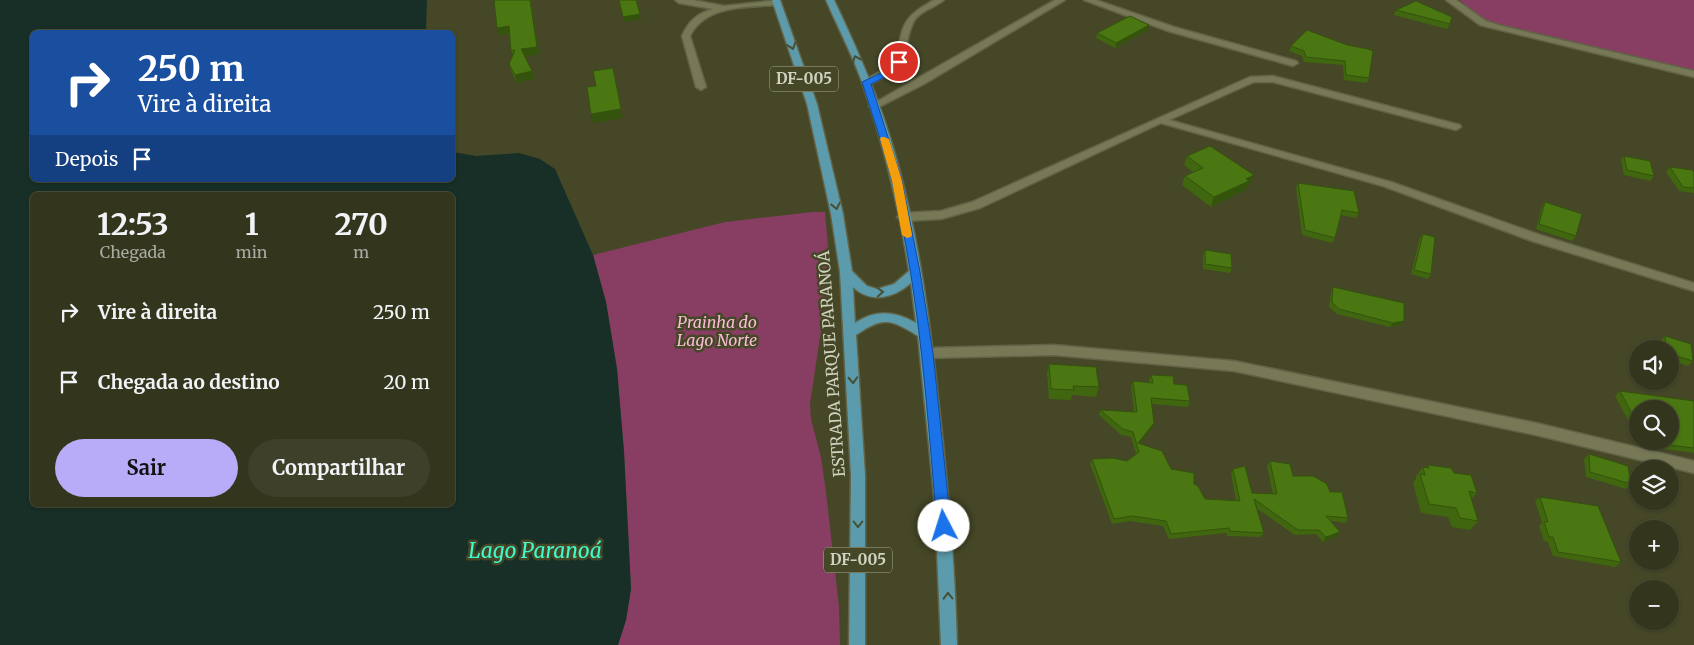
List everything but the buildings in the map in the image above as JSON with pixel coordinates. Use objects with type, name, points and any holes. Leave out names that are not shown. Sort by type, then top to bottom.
[{"type":"main road","name":"DF-005","points":[[830,0],[867,82],[897,181],[915,272],[928,353],[948,576],[949,645]]},
{"type":"main road","name":"ESTRADA PARQUE PARANOÁ","points":[[777,1],[812,104],[837,214],[846,272],[858,475],[857,645]]},
{"type":"main road","points":[[846,272],[863,289],[878,293],[896,290],[915,272]]},
{"type":"main road","points":[[851,332],[867,320],[888,316],[905,321],[925,334]]},
{"type":"street","points":[[679,0],[725,8]]},
{"type":"street","points":[[867,82],[894,68],[899,62],[909,21],[920,11],[940,0]]},
{"type":"street","points":[[874,106],[921,82],[1061,0]]},
{"type":"street","points":[[1088,0],[1171,29],[1293,63]]},
{"type":"street","points":[[1450,0],[1483,23],[1551,42],[1694,74]]},
{"type":"street","points":[[701,87],[686,36],[688,29],[702,17],[725,8],[777,1]]},
{"type":"street","points":[[903,217],[942,215],[976,205],[1253,79],[1272,79],[1456,127]]},
{"type":"street","points":[[1160,120],[1387,184],[1536,238],[1694,287]]},
{"type":"street","points":[[928,353],[1054,350],[1234,366],[1536,429],[1694,467]]},
{"type":"green space","points":[[1460,0],[1694,0],[1694,72],[1483,23]]},
{"type":"green space","name":"Prainha do Lago Norte","points":[[825,212],[834,316],[823,317],[810,404],[811,419],[821,457],[826,492],[839,607],[840,645],[618,645],[626,620],[631,589],[624,452],[617,369],[606,302],[593,255],[725,222]]},
{"type":"water","name":"Lago Paranoá","points":[[0,0],[427,0],[426,30],[30,30],[30,182],[455,182],[455,152],[476,156],[519,153],[540,159],[555,169],[593,255],[606,302],[617,369],[624,452],[631,589],[626,620],[618,645],[0,645]]},
{"type":"slow traffic","points":[[884,139],[897,181],[907,235]]},
{"type":"route","points":[[899,62],[888,73],[867,82],[897,181],[915,272],[928,353],[944,526]]}]
